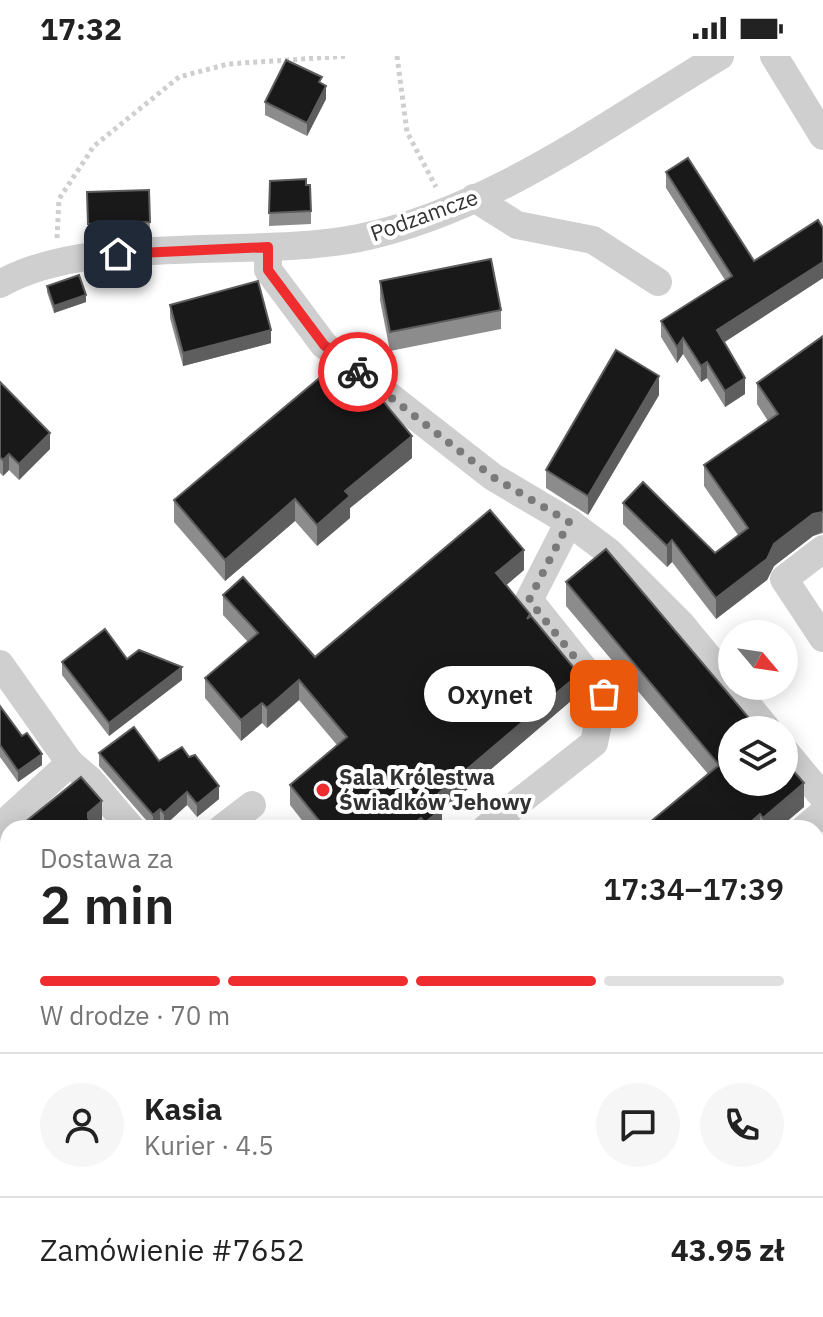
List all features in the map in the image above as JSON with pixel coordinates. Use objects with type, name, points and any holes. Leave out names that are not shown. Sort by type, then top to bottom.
[{"type":"street","name":"Podzamcze","points":[[0,284],[55,264],[118,254],[268,247],[358,238],[408,225],[516,178],[720,56]]},
{"type":"street","points":[[774,56],[823,136]]},
{"type":"street","points":[[474,198],[517,225],[593,240],[658,282]]},
{"type":"street","points":[[268,247],[268,270],[324,345],[493,477],[569,522],[609,552],[682,625],[757,716]]},
{"type":"street","points":[[496,820],[594,743],[604,694],[529,600],[569,522]]},
{"type":"street","points":[[823,549],[784,579],[823,638]]},
{"type":"street","points":[[0,664],[70,763],[91,781],[124,820]]},
{"type":"street","points":[[8,820],[70,763]]},
{"type":"street","points":[[798,767],[823,797]]},
{"type":"street","points":[[232,820],[252,805]]},
{"type":"path","points":[[55,264],[59,199],[87,156],[94,146],[179,77],[228,64],[348,56]]},
{"type":"path","points":[[397,56],[407,132],[439,193]]},
{"type":"building","points":[[286,60],[322,77],[319,82],[326,86],[307,123],[265,102]]},
{"type":"building","points":[[688,158],[754,261],[818,220],[823,228],[823,262],[717,330],[745,378],[725,391],[707,362],[701,366],[683,338],[677,347],[661,321],[732,276],[666,172]]},
{"type":"building","points":[[306,179],[306,185],[310,185],[311,211],[269,213],[270,181]]},
{"type":"building","points":[[149,190],[150,222],[88,224],[87,192]]},
{"type":"building","points":[[491,259],[501,310],[390,332],[380,281]]},
{"type":"building","points":[[79,275],[86,295],[54,306],[47,286]]},
{"type":"building","points":[[258,281],[271,330],[183,353],[170,305]]},
{"type":"building","points":[[823,336],[823,512],[813,514],[774,544],[767,559],[716,598],[672,540],[667,546],[623,503],[643,482],[715,553],[748,528],[704,465],[778,414],[757,383]]},
{"type":"building","points":[[616,350],[659,376],[588,496],[546,470]]},
{"type":"building","points":[[342,359],[359,372],[412,436],[345,491],[350,496],[317,525],[295,499],[225,560],[174,500]]},
{"type":"building","points":[[0,382],[50,433],[19,464],[9,454],[3,460],[0,457]]},
{"type":"building","points":[[490,510],[524,550],[496,573],[530,614],[527,619],[531,616],[579,674],[433,798],[442,808],[428,820],[318,820],[290,785],[347,737],[299,680],[267,708],[262,703],[241,720],[205,678],[258,633],[223,595],[243,577],[315,657]]},
{"type":"building","points":[[606,549],[718,681],[718,700],[734,700],[747,716],[718,716],[718,764],[566,582]]},
{"type":"building","points":[[105,629],[127,659],[139,650],[182,667],[109,723],[62,662]]},
{"type":"building","points":[[0,706],[22,736],[27,733],[42,754],[18,771],[0,745]]},
{"type":"building","points":[[134,727],[159,761],[182,747],[189,757],[195,755],[219,786],[197,804],[187,792],[164,813],[160,809],[153,815],[99,753]]},
{"type":"building","points":[[718,766],[718,796],[789,796],[763,818],[760,814],[753,820],[653,820]]},
{"type":"building","points":[[81,777],[102,801],[88,813],[90,820],[28,820]]},
{"type":"way so far","points":[[358,372],[493,477],[569,522],[529,600],[604,694]]},
{"type":"place","name":"Oxynet","points":[[604,694]]},
{"type":"place","name":"Sala Królestwa Świadków Jehowy","points":[[323,790]]},
{"type":"route","points":[[118,254],[268,247],[268,270],[324,345],[358,372]]}]
